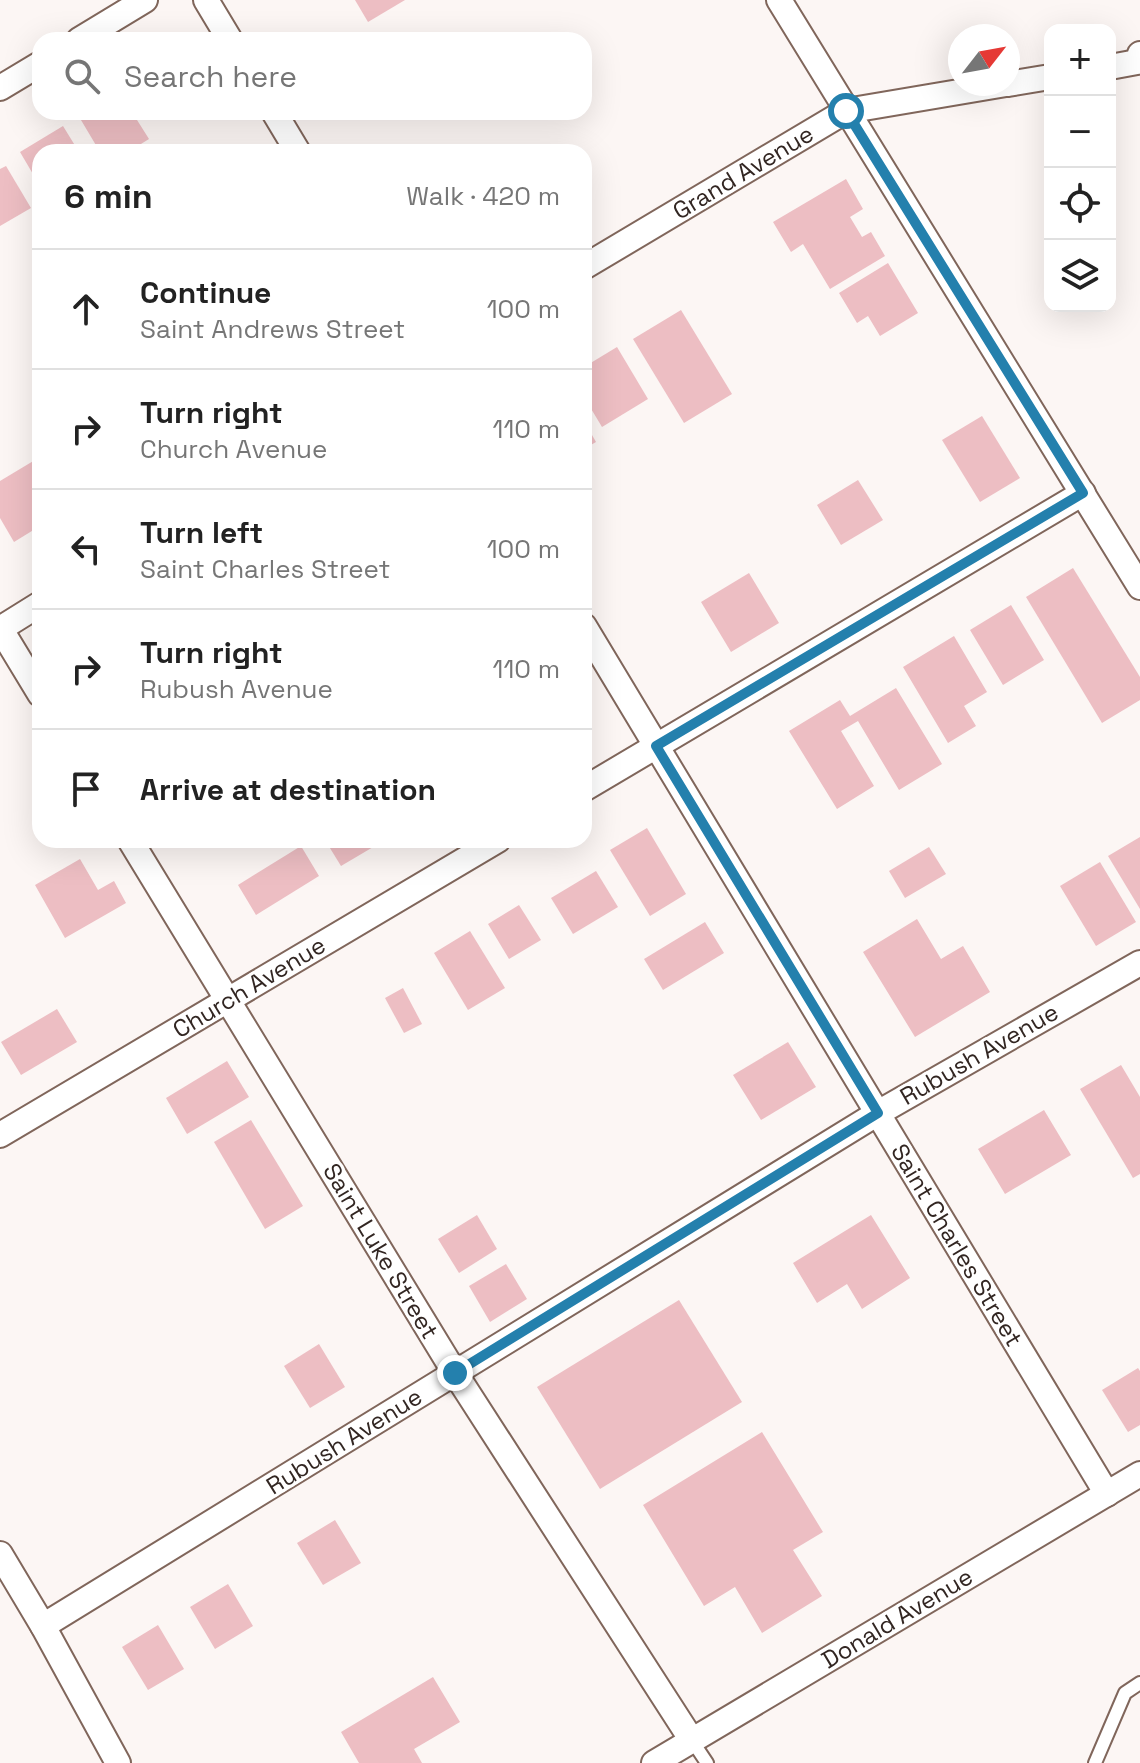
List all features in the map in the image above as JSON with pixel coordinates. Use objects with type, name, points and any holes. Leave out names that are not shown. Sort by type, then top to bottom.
[{"type":"street","points":[[92,32],[145,0]]},
{"type":"street","points":[[206,0],[225,32]]},
{"type":"street","points":[[779,0],[1140,587]]},
{"type":"street","points":[[1116,66],[1139,60]]},
{"type":"street","points":[[0,88],[32,69]]},
{"type":"street","name":"Grand Avenue","points":[[1020,82],[1044,78]]},
{"type":"street","name":"Grand Avenue","points":[[592,262],[846,111],[948,94]]},
{"type":"street","points":[[279,120],[293,144]]},
{"type":"street","points":[[592,784],[1083,493]]},
{"type":"street","points":[[32,609],[0,629],[32,681]]},
{"type":"street","name":"Saint Charles Street","points":[[592,639],[1107,1494]]},
{"type":"street","name":"Saint Luke Street","points":[[135,848],[455,1373],[691,1739]]},
{"type":"street","name":"Church Avenue","points":[[0,1135],[484,848]]},
{"type":"street","name":"Rubush Avenue","points":[[43,1626],[878,1113],[1140,963]]},
{"type":"street","name":"Donald Avenue","points":[[654,1763],[1140,1474]]},
{"type":"street","points":[[0,1554],[118,1763]]},
{"type":"lane","points":[[1095,1763],[1125,1693],[1140,1683]]},
{"type":"lane","points":[[691,1739],[707,1763]]},
{"type":"building","points":[[355,0],[405,0],[368,22]]},
{"type":"building","points":[[81,120],[137,120],[149,139],[141,144],[95,144]]},
{"type":"building","points":[[63,126],[74,144],[33,144]]},
{"type":"building","points":[[32,145],[32,172],[20,152]]},
{"type":"building","points":[[6,166],[31,208],[0,226],[0,169]]},
{"type":"building","points":[[846,179],[863,209],[850,217],[862,237],[871,232],[885,256],[830,289],[803,244],[791,252],[773,222]]},
{"type":"building","points":[[888,263],[918,313],[880,336],[868,316],[857,323],[839,293]]},
{"type":"building","points":[[681,310],[732,394],[684,423],[633,339]]},
{"type":"building","points":[[617,347],[648,399],[602,427],[592,410],[592,362]]},
{"type":"building","points":[[982,416],[1020,478],[980,502],[942,440]]},
{"type":"building","points":[[32,462],[32,531],[14,542],[0,518],[0,481]]},
{"type":"building","points":[[858,480],[883,520],[841,545],[817,505]]},
{"type":"building","points":[[1073,568],[1140,677],[1140,700],[1102,723],[1026,597]]},
{"type":"building","points":[[749,573],[779,623],[731,652],[701,602]]},
{"type":"building","points":[[1011,605],[1044,660],[1003,685],[970,630]]},
{"type":"building","points":[[954,636],[987,692],[964,706],[976,726],[948,743],[903,667]]},
{"type":"building","points":[[896,688],[942,764],[899,790],[858,721],[841,731],[874,786],[837,809],[789,731],[840,700],[850,716]]},
{"type":"building","points":[[647,828],[686,894],[650,916],[610,850]]},
{"type":"building","points":[[1140,837],[1140,909],[1108,856]]},
{"type":"building","points":[[929,847],[946,874],[905,898],[889,871]]},
{"type":"building","points":[[298,848],[302,848],[319,876],[256,915],[238,885]]},
{"type":"building","points":[[330,848],[371,848],[341,866]]},
{"type":"building","points":[[80,859],[98,890],[114,881],[126,903],[65,938],[35,885]]},
{"type":"building","points":[[1100,862],[1136,922],[1096,946],[1060,886]]},
{"type":"building","points":[[596,871],[618,907],[573,934],[551,898]]},
{"type":"building","points":[[519,905],[541,940],[509,959],[488,924]]},
{"type":"building","points":[[917,919],[941,959],[963,946],[990,992],[915,1037],[863,952]]},
{"type":"building","points":[[705,922],[724,953],[663,990],[644,959]]},
{"type":"building","points":[[470,931],[505,988],[468,1010],[434,953]]},
{"type":"building","points":[[403,988],[422,1024],[404,1033],[385,998]]},
{"type":"building","points":[[57,1009],[77,1042],[21,1075],[1,1042]]},
{"type":"building","points":[[788,1042],[816,1087],[761,1120],[733,1075]]},
{"type":"building","points":[[227,1061],[249,1097],[187,1134],[166,1098]]},
{"type":"building","points":[[1121,1065],[1140,1097],[1140,1174],[1133,1178],[1080,1089]]},
{"type":"building","points":[[1044,1110],[1071,1155],[1005,1194],[978,1149]]},
{"type":"building","points":[[251,1120],[303,1206],[265,1229],[214,1142]]},
{"type":"building","points":[[477,1215],[497,1249],[459,1273],[438,1239]]},
{"type":"building","points":[[871,1215],[910,1278],[862,1309],[847,1284],[817,1303],[793,1263]]},
{"type":"building","points":[[506,1264],[527,1299],[490,1322],[469,1286]]},
{"type":"building","points":[[679,1300],[742,1402],[600,1489],[537,1387]]},
{"type":"building","points":[[319,1344],[345,1387],[310,1408],[284,1366]]},
{"type":"building","points":[[1138,1368],[1140,1425],[1128,1432],[1102,1390]]},
{"type":"building","points":[[762,1432],[823,1532],[793,1550],[822,1596],[762,1633],[735,1587],[704,1606],[643,1505]]},
{"type":"building","points":[[335,1520],[361,1563],[323,1585],[297,1543]]},
{"type":"building","points":[[228,1584],[253,1626],[215,1649],[190,1607]]},
{"type":"building","points":[[158,1625],[184,1669],[148,1690],[122,1647]]},
{"type":"building","points":[[433,1677],[460,1722],[414,1749],[422,1763],[359,1763],[341,1732]]},
{"type":"route","points":[[455,1373],[878,1113],[656,746],[1083,493],[846,111]]}]
